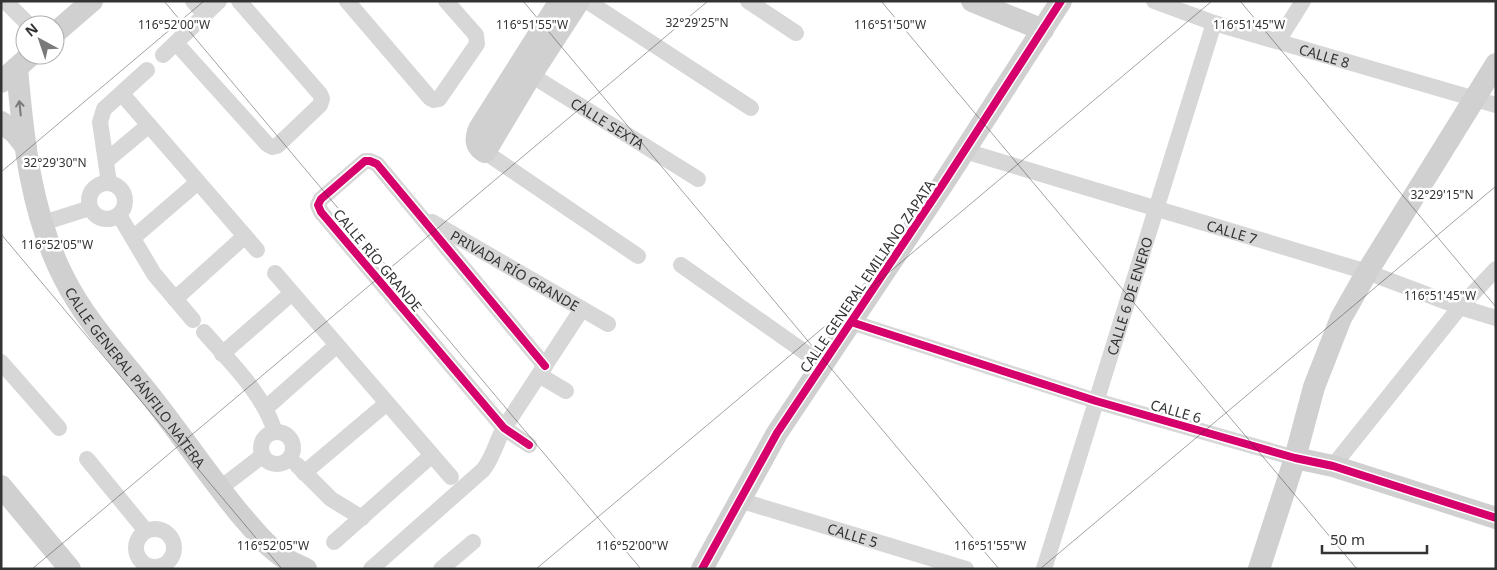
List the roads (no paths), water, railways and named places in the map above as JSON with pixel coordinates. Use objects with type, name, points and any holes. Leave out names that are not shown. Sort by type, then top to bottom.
[{"type":"street","points":[[65,25],[92,1]]},
{"type":"street","points":[[193,1],[205,15]]},
{"type":"street","points":[[163,55],[219,1]]},
{"type":"street","points":[[176,43],[267,144],[272,147],[277,146],[320,105],[322,99],[320,94],[238,1]]},
{"type":"street","points":[[347,1],[430,98],[434,100],[439,99],[477,44],[476,35],[446,1]]},
{"type":"street","points":[[524,71],[560,1]]},
{"type":"street","points":[[579,1],[476,135],[477,144],[479,148],[638,256]]},
{"type":"street","points":[[587,1],[751,108]]},
{"type":"street","points":[[748,1],[796,33]]},
{"type":"street","name":"CALLE GENERAL EMILIANO ZAPATA","points":[[702,569],[777,433],[965,151],[1061,1]]},
{"type":"street","name":"CALLE 8","points":[[1154,1],[1214,22],[1485,102]]},
{"type":"street","points":[[1278,41],[1303,1]]},
{"type":"street","points":[[974,2],[1043,30]]},
{"type":"street","points":[[5,3],[18,15]]},
{"type":"street","name":"CALLE 6 DE ENERO","points":[[1044,569],[1214,22]]},
{"type":"street","points":[[1259,569],[1295,458],[1314,387],[1341,318],[1367,272],[1485,102],[1496,64]]},
{"type":"street","name":"CALLE GENERAL PÁNFILO NATERA","points":[[16,68],[20,113],[33,189],[43,223],[64,278],[76,299],[219,489],[258,535],[286,559],[306,569]]},
{"type":"street","points":[[109,183],[100,122],[101,116],[104,109],[147,70]]},
{"type":"street","name":"CALLE SEXTA","points":[[524,71],[698,179]]},
{"type":"street","points":[[122,94],[257,250]]},
{"type":"street","points":[[1,122],[15,133],[26,147]]},
{"type":"street","points":[[106,161],[149,126]]},
{"type":"street","name":"CALLE 7","points":[[965,151],[1367,272],[1460,307],[1496,318]]},
{"type":"street","name":"CALLE RÍO GRANDE","points":[[504,428],[321,212],[318,204],[321,199],[365,162],[370,161],[377,164],[422,216],[542,370]]},
{"type":"street","points":[[133,238],[198,182]]},
{"type":"street","points":[[109,183],[117,185],[123,191],[126,200],[124,208],[119,215],[111,219],[103,219],[95,215],[90,208],[89,199],[92,190],[100,184],[109,183]]},
{"type":"street","points":[[43,223],[90,208]]},
{"type":"street","points":[[119,215],[154,274],[266,408],[275,432]]},
{"type":"street","name":"PRIVADA RÍO GRANDE","points":[[422,216],[608,324]]},
{"type":"street","points":[[175,299],[245,236]]},
{"type":"street","points":[[681,265],[822,365]]},
{"type":"street","points":[[1333,466],[1460,307],[1496,269]]},
{"type":"street","points":[[275,274],[451,477]]},
{"type":"street","points":[[222,354],[292,293]]},
{"type":"street","points":[[371,569],[490,462],[497,441],[504,428],[582,309]]},
{"type":"street","name":"CALLE 6","points":[[851,322],[1096,400],[1295,458],[1333,466],[1496,518]]},
{"type":"street","points":[[266,408],[337,345]]},
{"type":"street","points":[[1,362],[59,428]]},
{"type":"street","points":[[542,370],[566,391]]},
{"type":"street","points":[[304,473],[387,403]]},
{"type":"street","points":[[504,428],[529,446]]},
{"type":"street","points":[[275,432],[287,435],[291,440],[293,452],[286,462],[279,465],[266,461],[262,456],[260,448],[262,440],[267,434],[275,432]]},
{"type":"street","points":[[334,542],[432,455]]},
{"type":"street","points":[[219,489],[262,456]]},
{"type":"street","points":[[290,458],[331,499],[362,518]]},
{"type":"street","points":[[87,459],[146,531]]},
{"type":"street","points":[[1,486],[70,569]]},
{"type":"street","name":"CALLE 5","points":[[739,500],[966,569]]},
{"type":"street","points":[[154,529],[162,530],[169,535],[173,542],[175,563],[166,563],[152,567],[145,564],[134,564],[136,543],[140,536],[146,531],[154,529]]},
{"type":"street","points":[[449,566],[473,542]]}]
